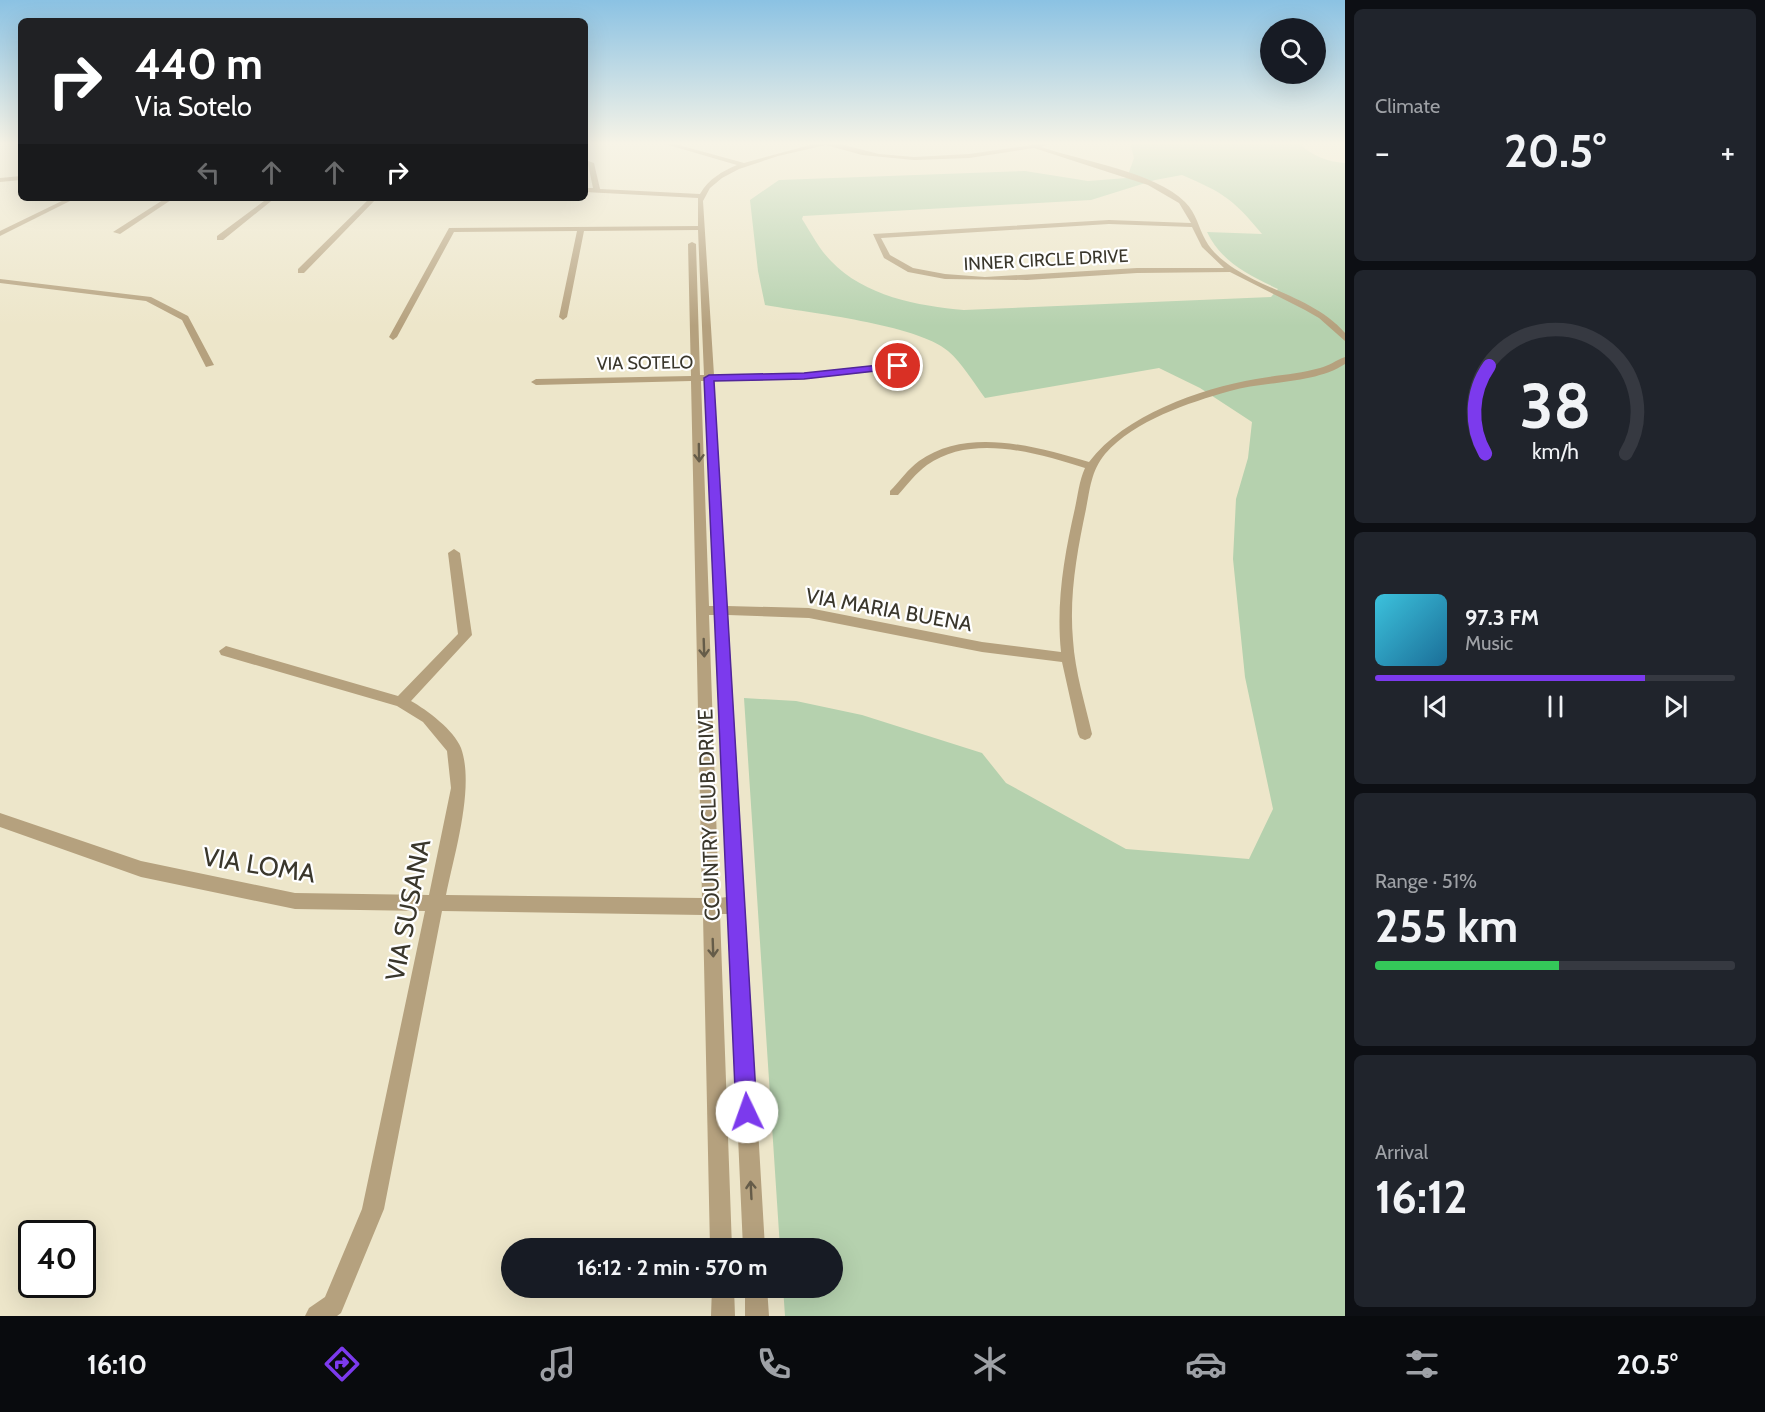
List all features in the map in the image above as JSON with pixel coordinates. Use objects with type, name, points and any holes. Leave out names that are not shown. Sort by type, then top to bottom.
[{"type":"street","points":[[0,229],[52,203]]},
{"type":"street","points":[[0,234],[62,203]]},
{"type":"street","points":[[117,232],[162,203]]},
{"type":"street","points":[[220,238],[265,203]]},
{"type":"street","points":[[301,271],[369,203]]},
{"type":"street","name":"COUNTRY CLUB DRIVE","points":[[696,203],[703,378],[722,610],[753,1238]]},
{"type":"street","points":[[1183,203],[1191,212],[1202,240],[1210,252],[1232,270],[1320,315],[1336,327],[1345,338]]},
{"type":"street","name":"INNER CIRCLE DRIVE","points":[[1197,225],[1109,222],[876,236],[877,243],[893,261],[921,273],[949,279],[975,280],[1124,271],[1232,270]]},
{"type":"street","points":[[393,337],[452,230],[696,228]]},
{"type":"street","points":[[563,317],[581,230]]},
{"type":"street","points":[[0,281],[148,299],[185,318],[209,365]]},
{"type":"street","points":[[1085,734],[1068,658],[1066,617],[1073,547],[1091,466],[1109,445],[1148,419],[1203,396],[1246,383],[1330,369],[1345,360]]},
{"type":"street","name":"VIA SOTELO","points":[[536,382],[804,376],[898,366]]},
{"type":"street","name":"COUNTRY CLUB DRIVE","points":[[703,378],[702,610],[722,1238]]},
{"type":"street","points":[[894,493],[927,460],[940,454],[969,447],[1025,449],[1048,453],[1091,466]]},
{"type":"street","points":[[401,702],[465,635],[454,553]]},
{"type":"street","name":"VIA MARIA BUENA","points":[[702,610],[808,613],[982,647],[1068,658]]},
{"type":"street","name":"VIA SUSANA","points":[[226,651],[401,702],[428,718],[454,749],[459,788],[373,1209],[333,1305],[316,1316]]},
{"type":"street","name":"VIA LOMA","points":[[0,820],[141,869],[295,901],[735,905]]},
{"type":"street","points":[[723,1298],[723,1316]]},
{"type":"street","points":[[756,1298],[757,1316]]},
{"type":"green space","points":[[750,203],[1030,203],[803,216],[802,219],[831,261],[859,283],[875,291],[910,302],[964,310],[1271,297],[1278,289],[1246,273],[1228,260],[1207,232],[1262,234],[1233,203],[1345,203],[1345,1316],[785,1316],[784,1298],[843,1298],[843,1238],[779,1238],[744,698],[796,701],[862,715],[982,753],[1006,783],[1126,849],[1249,859],[1273,809],[1245,677],[1233,559],[1236,499],[1248,458],[1252,422],[1200,388],[1159,368],[985,398],[953,356],[933,342],[888,327],[861,321],[765,305],[758,271]]},
{"type":"route","points":[[747,1112],[709,378],[804,376],[898,366]]}]
